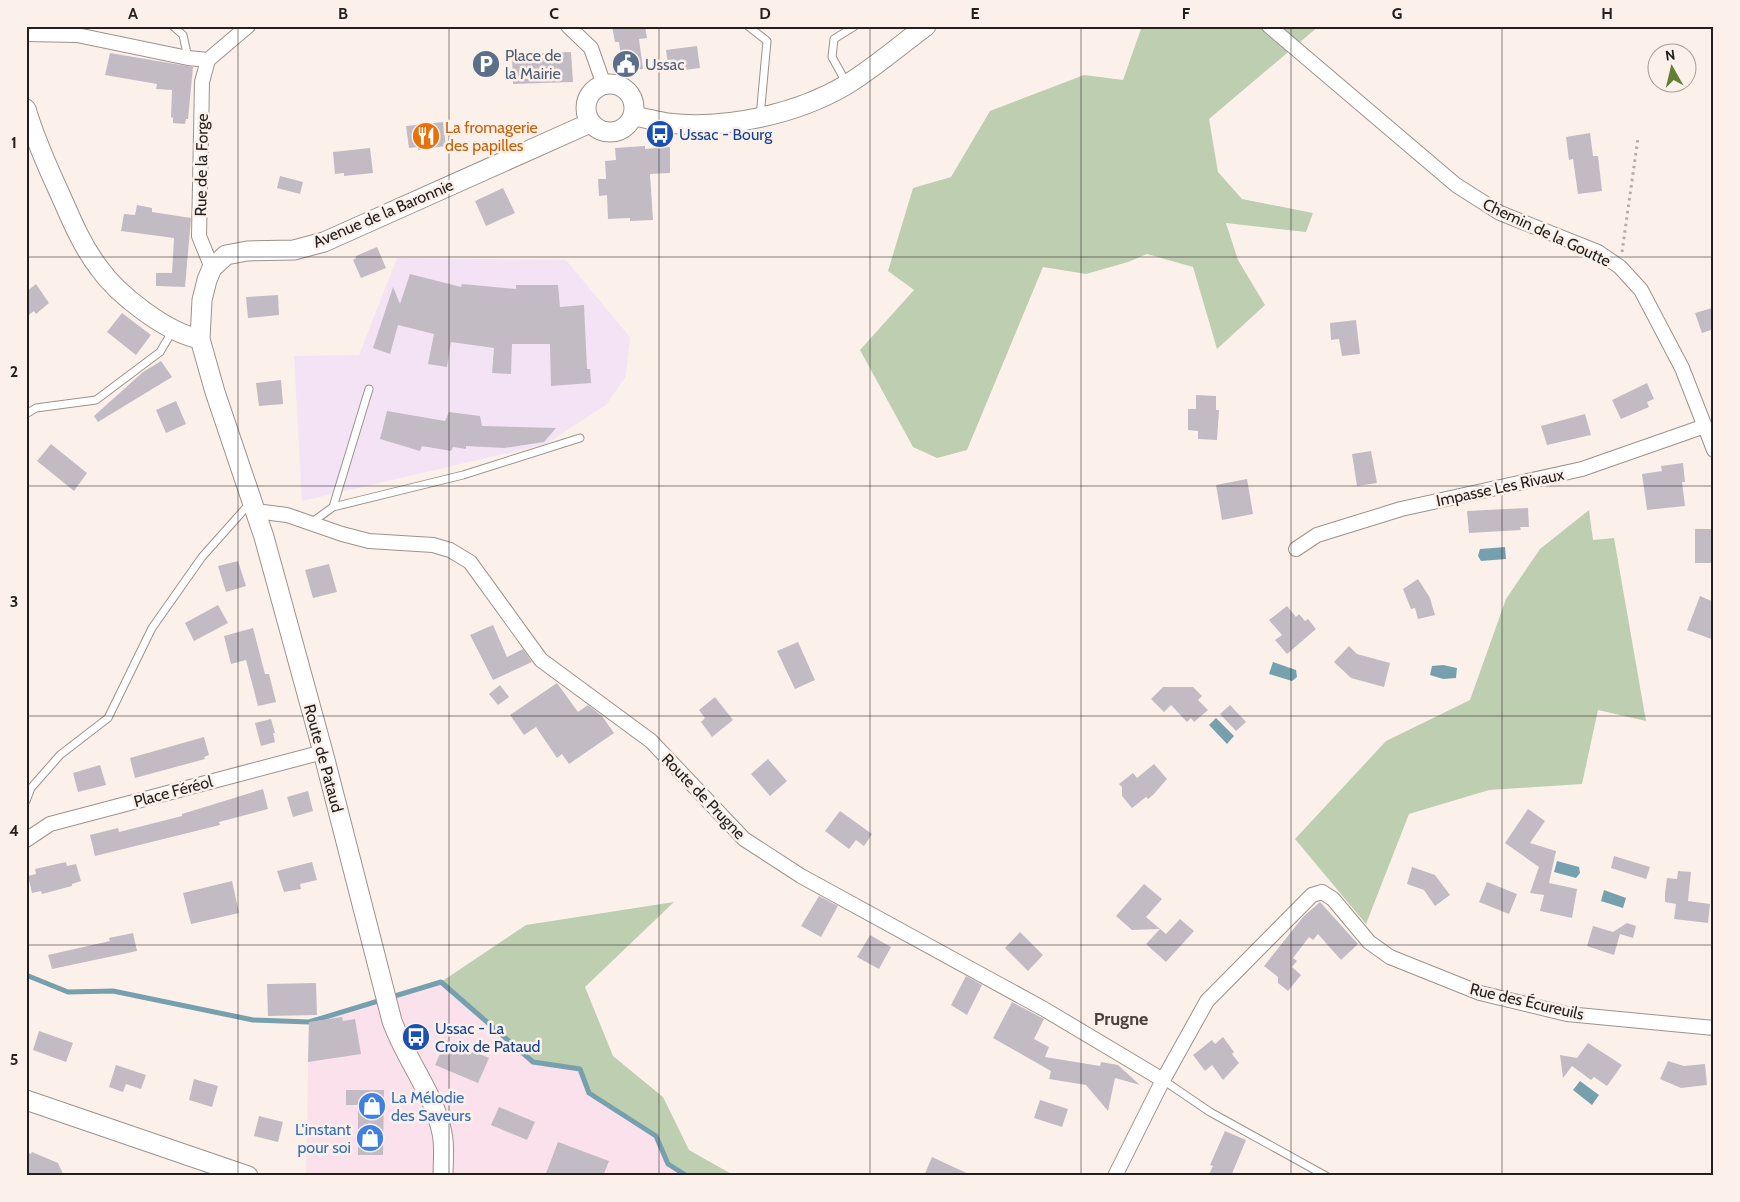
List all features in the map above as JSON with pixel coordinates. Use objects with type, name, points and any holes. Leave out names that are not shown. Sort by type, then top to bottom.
[{"type":"street","points":[[26,34],[77,35],[188,58],[208,60],[248,26]]},
{"type":"street","points":[[568,26],[591,48],[604,85]]},
{"type":"street","points":[[634,116],[668,123],[712,123],[760,117],[801,107],[847,84],[926,26]]},
{"type":"street","name":"Chemin de la Goutte","points":[[1269,26],[1456,185],[1500,214],[1598,252],[1620,267],[1641,290],[1682,368],[1714,450]]},
{"type":"street","name":"Rue de la Forge","points":[[208,60],[202,82],[199,236],[212,268]]},
{"type":"street","points":[[604,85],[619,85],[630,94],[634,101],[634,116],[625,128],[610,133],[603,132],[590,123],[587,116],[587,100],[591,93],[604,85]]},
{"type":"street","points":[[26,109],[34,136],[76,230],[99,269],[124,294],[173,329],[200,339],[202,300],[212,268]]},
{"type":"street","name":"Avenue de la Baronnie","points":[[212,268],[226,255],[247,251],[294,250],[324,242],[590,123]]},
{"type":"street","name":"Route de Pataud","points":[[200,339],[215,392],[253,506],[323,752],[387,1001],[399,1038],[436,1114],[442,1134],[443,1176]]},
{"type":"street","name":"Impasse Les Rivaux","points":[[1296,549],[1316,535],[1400,508],[1582,470],[1705,426]]},
{"type":"street","name":"Route de Prugne","points":[[253,506],[369,541],[433,545],[450,550],[470,562],[541,660],[651,741],[744,839],[801,876],[1044,1009],[1163,1080]]},
{"type":"street","name":"Place Féréol","points":[[26,840],[50,824],[323,752]]},
{"type":"street","name":"Rue des Écureuils","points":[[1163,1080],[1207,1002],[1312,895],[1322,892],[1333,899],[1369,942],[1390,957],[1480,993],[1567,1014],[1714,1028]]},
{"type":"street","points":[[1115,1176],[1163,1080]]},
{"type":"street","points":[[26,1100],[248,1176]]},
{"type":"lane","points":[[173,26],[183,35],[188,58]]},
{"type":"lane","points":[[748,26],[766,41],[760,117]]},
{"type":"lane","points":[[847,84],[832,57],[834,39],[855,26]]},
{"type":"lane","points":[[26,414],[36,408],[96,400],[160,352],[173,329]]},
{"type":"lane","points":[[333,507],[369,389]]},
{"type":"lane","points":[[311,524],[333,507],[464,475],[580,438]]},
{"type":"lane","points":[[26,801],[31,788],[60,755],[108,718],[152,628],[202,557],[253,506]]},
{"type":"lane","points":[[1163,1080],[1210,1112],[1326,1176]]},
{"type":"path","points":[[1620,267],[1638,138]]},
{"type":"shaded area","points":[[397,258],[566,260],[630,337],[626,376],[606,405],[546,444],[302,501],[294,356],[359,355]]},
{"type":"shaded area","points":[[441,982],[533,1062],[580,1069],[589,1093],[656,1136],[668,1164],[687,1176],[306,1176],[309,1022]]},
{"type":"green space","points":[[1142,26],[1319,26],[1209,119],[1218,172],[1242,199],[1313,213],[1306,232],[1226,223],[1238,260],[1265,305],[1217,349],[1193,267],[1147,254],[1128,262],[1086,274],[1043,267],[967,450],[937,458],[913,447],[860,350],[914,290],[888,271],[913,188],[951,177],[990,111],[1084,75],[1123,80]]},
{"type":"green space","points":[[1589,510],[1593,540],[1614,538],[1646,721],[1598,710],[1582,784],[1489,790],[1409,814],[1366,924],[1295,839],[1386,741],[1470,700],[1506,599],[1540,549]]},
{"type":"green space","points":[[674,902],[585,987],[613,1056],[663,1097],[689,1150],[735,1176],[687,1176],[668,1164],[656,1136],[589,1093],[580,1069],[533,1062],[441,982],[526,925]]},
{"type":"water","points":[[1505,547],[1506,559],[1481,561],[1478,556],[1480,549]]},
{"type":"water","points":[[1273,662],[1296,670],[1297,677],[1292,681],[1269,674]]},
{"type":"water","points":[[1443,665],[1457,668],[1456,678],[1443,679],[1430,675],[1432,666]]},
{"type":"water","points":[[1216,718],[1234,736],[1227,744],[1209,725]]},
{"type":"water","points":[[1557,861],[1579,867],[1580,873],[1576,878],[1554,872]]},
{"type":"water","points":[[1604,890],[1626,898],[1623,908],[1601,901]]},
{"type":"water","points":[[1580,1081],[1599,1095],[1592,1105],[1573,1090]]},
{"type":"building","points":[[612,26],[645,26],[647,38],[639,39],[643,69],[623,71],[619,42],[615,42]]},
{"type":"building","points":[[697,46],[700,68],[669,72],[666,50]]},
{"type":"building","points":[[571,52],[573,82],[513,84],[512,54]]},
{"type":"building","points":[[110,53],[193,67],[188,119],[186,119],[185,124],[173,123],[173,118],[171,117],[172,90],[156,89],[157,84],[105,75]]},
{"type":"building","name":"La fromagerie des papilles","points":[[443,122],[446,146],[418,150],[418,147],[409,148],[406,126]]},
{"type":"building","points":[[1590,133],[1593,156],[1598,156],[1602,191],[1578,194],[1573,159],[1569,160],[1566,137]]},
{"type":"building","points":[[645,146],[645,149],[670,147],[670,173],[650,174],[653,220],[630,221],[630,218],[608,219],[607,195],[599,196],[598,179],[606,179],[605,161],[616,160],[615,148]]},
{"type":"building","points":[[370,148],[373,173],[344,176],[344,173],[335,174],[333,152]]},
{"type":"building","points":[[280,176],[303,182],[300,194],[277,188]]},
{"type":"building","points":[[503,188],[515,213],[486,226],[475,201]]},
{"type":"building","points":[[137,205],[152,208],[152,212],[191,218],[185,287],[156,286],[156,273],[172,273],[174,238],[121,231],[124,214],[135,215]]},
{"type":"building","points":[[377,247],[386,268],[361,278],[353,260],[356,256]]},
{"type":"building","points":[[410,274],[461,287],[462,284],[516,289],[516,285],[558,285],[560,307],[584,305],[587,369],[590,369],[591,383],[551,386],[550,344],[512,344],[511,374],[492,373],[494,348],[451,342],[447,367],[428,364],[434,334],[398,325],[390,354],[373,348],[393,287],[400,304]]},
{"type":"building","points":[[36,284],[49,303],[36,314],[34,311],[26,317],[26,292]]},
{"type":"building","points":[[278,295],[279,315],[248,318],[246,297]]},
{"type":"building","points":[[1712,308],[1714,329],[1702,333],[1695,313]]},
{"type":"building","points":[[122,313],[151,335],[136,355],[107,332]]},
{"type":"building","points":[[1356,320],[1360,354],[1342,356],[1339,339],[1331,340],[1330,323]]},
{"type":"building","points":[[161,361],[172,377],[98,422],[94,416],[143,372]]},
{"type":"building","points":[[281,380],[283,404],[259,406],[256,383]]},
{"type":"building","points":[[1647,383],[1654,399],[1647,402],[1649,407],[1621,419],[1612,400]]},
{"type":"building","points":[[1196,395],[1216,396],[1216,410],[1219,410],[1217,440],[1198,439],[1198,431],[1188,430],[1188,409],[1196,409]]},
{"type":"building","points":[[176,401],[186,424],[166,433],[156,410]]},
{"type":"building","points":[[387,411],[445,421],[449,412],[480,416],[482,426],[556,428],[544,442],[504,448],[466,446],[466,449],[453,447],[451,451],[422,446],[420,451],[380,439]]},
{"type":"building","points":[[1585,414],[1591,435],[1547,445],[1541,426]]},
{"type":"building","points":[[51,444],[87,473],[74,491],[37,461]]},
{"type":"building","points":[[1371,451],[1377,483],[1357,486],[1352,454]]},
{"type":"building","points":[[1683,463],[1685,482],[1682,482],[1685,506],[1647,510],[1642,474],[1662,471],[1661,466]]},
{"type":"building","points":[[1247,479],[1253,514],[1222,520],[1216,485]]},
{"type":"building","points":[[1528,508],[1529,527],[1520,527],[1521,530],[1469,533],[1467,511]]},
{"type":"building","points":[[1695,529],[1714,529],[1714,563],[1695,563]]},
{"type":"building","points":[[238,561],[246,586],[226,592],[218,566]]},
{"type":"building","points":[[329,564],[337,592],[313,598],[305,570]]},
{"type":"building","points":[[1418,579],[1430,598],[1435,615],[1418,619],[1415,608],[1411,609],[1403,589]]},
{"type":"building","points":[[1700,596],[1714,602],[1714,640],[1687,630]]},
{"type":"building","points":[[218,605],[228,623],[194,641],[185,623]]},
{"type":"building","points":[[1287,606],[1296,617],[1299,614],[1305,621],[1308,619],[1316,629],[1287,654],[1275,640],[1282,635],[1269,620]]},
{"type":"building","points":[[493,625],[507,657],[523,649],[532,662],[493,680],[470,635]]},
{"type":"building","points":[[253,628],[265,674],[269,674],[276,702],[258,706],[246,660],[231,664],[224,636]]},
{"type":"building","points":[[798,642],[815,680],[795,689],[777,651]]},
{"type":"building","points":[[1349,646],[1357,654],[1390,663],[1384,687],[1351,678],[1334,662]]},
{"type":"building","points":[[557,683],[578,712],[588,705],[602,716],[614,733],[569,764],[562,754],[557,758],[536,727],[524,735],[510,715]]},
{"type":"building","points":[[500,685],[509,697],[498,705],[489,694]]},
{"type":"building","points":[[1163,687],[1193,687],[1202,696],[1198,700],[1208,710],[1194,722],[1191,718],[1187,722],[1171,705],[1164,712],[1151,699]]},
{"type":"building","points":[[715,697],[733,720],[712,737],[701,722],[705,718],[699,710]]},
{"type":"building","points":[[1230,705],[1246,722],[1236,731],[1220,714]]},
{"type":"building","points":[[271,719],[275,733],[273,733],[275,742],[261,746],[255,723]]},
{"type":"building","points":[[204,737],[209,755],[204,757],[205,759],[135,778],[130,758]]},
{"type":"building","points":[[768,759],[787,781],[770,796],[751,774]]},
{"type":"building","points":[[1154,764],[1167,779],[1148,799],[1146,797],[1132,808],[1122,796],[1122,787],[1119,784],[1133,773],[1137,778]]},
{"type":"building","points":[[100,765],[106,785],[78,792],[73,773]]},
{"type":"building","points":[[263,789],[268,809],[219,822],[220,825],[95,856],[90,835],[118,828],[119,832],[182,816],[182,814]]},
{"type":"building","points":[[308,791],[313,811],[293,817],[287,797]]},
{"type":"building","points":[[1528,809],[1545,821],[1530,843],[1556,851],[1549,883],[1577,889],[1572,918],[1540,911],[1544,895],[1530,893],[1539,867],[1505,843]]},
{"type":"building","points":[[840,811],[872,834],[864,846],[856,840],[849,849],[825,831]]},
{"type":"building","points":[[1614,856],[1650,867],[1646,879],[1611,868]]},
{"type":"building","points":[[66,862],[67,866],[76,864],[81,881],[72,884],[72,886],[42,894],[41,891],[32,893],[28,876],[36,874],[35,869]]},
{"type":"building","points":[[312,862],[317,880],[300,884],[301,889],[284,892],[277,871]]},
{"type":"building","points":[[1412,867],[1435,875],[1450,895],[1435,906],[1424,890],[1407,884]]},
{"type":"building","points":[[1678,871],[1691,872],[1688,901],[1710,904],[1708,923],[1674,919],[1676,904],[1665,902],[1665,893],[1667,878],[1677,879]]},
{"type":"building","points":[[232,881],[239,913],[191,924],[183,893]]},
{"type":"building","points":[[1487,882],[1517,894],[1509,914],[1479,902]]},
{"type":"building","points":[[1144,884],[1162,899],[1146,917],[1166,934],[1180,919],[1194,931],[1166,962],[1146,944],[1160,929],[1132,930],[1116,916]]},
{"type":"building","points":[[819,896],[838,906],[821,937],[801,926]]},
{"type":"building","points":[[1320,902],[1358,944],[1341,960],[1318,934],[1313,940],[1309,937],[1293,958],[1297,961],[1292,967],[1301,975],[1288,991],[1278,983],[1278,977],[1264,966],[1303,917]]},
{"type":"building","points":[[1627,923],[1636,926],[1633,938],[1620,934],[1614,955],[1587,946],[1593,926],[1613,932]]},
{"type":"building","points":[[1020,932],[1043,955],[1028,971],[1005,948]]},
{"type":"building","points":[[133,933],[137,951],[52,969],[48,955],[110,941],[109,938]]},
{"type":"building","points":[[870,935],[891,947],[879,969],[857,957]]},
{"type":"building","points":[[966,976],[982,985],[967,1015],[951,1005]]},
{"type":"building","points":[[316,983],[317,1015],[268,1016],[267,984]]},
{"type":"building","points":[[1012,1002],[1044,1019],[1034,1039],[1049,1047],[1045,1057],[1100,1066],[1101,1062],[1118,1065],[1140,1085],[1115,1078],[1108,1111],[1086,1085],[1049,1079],[1051,1071],[993,1038]]},
{"type":"building","points":[[342,1017],[343,1021],[355,1019],[361,1054],[308,1062],[309,1022]]},
{"type":"building","points":[[39,1031],[73,1043],[66,1062],[33,1050]]},
{"type":"building","points":[[1223,1037],[1234,1052],[1232,1054],[1239,1063],[1223,1080],[1212,1065],[1205,1071],[1193,1055],[1212,1040],[1215,1044]]},
{"type":"building","points":[[446,1040],[489,1058],[478,1083],[435,1065]]},
{"type":"building","points":[[1588,1043],[1622,1065],[1607,1086],[1594,1077],[1591,1080],[1572,1066],[1563,1078],[1560,1055],[1577,1058]]},
{"type":"building","points":[[1668,1061],[1684,1066],[1705,1064],[1707,1085],[1681,1088],[1660,1079]]},
{"type":"building","points":[[116,1065],[146,1075],[141,1089],[126,1084],[123,1092],[109,1087]]},
{"type":"building","points":[[194,1079],[218,1086],[212,1107],[189,1100]]},
{"type":"building","points":[[346,1090],[384,1090],[383,1155],[358,1155],[358,1105],[346,1105]]},
{"type":"building","points":[[1040,1100],[1068,1109],[1062,1127],[1034,1118]]},
{"type":"building","points":[[499,1107],[535,1122],[527,1140],[491,1125]]},
{"type":"building","points":[[259,1116],[283,1122],[278,1142],[254,1136]]},
{"type":"building","points":[[1225,1131],[1246,1140],[1231,1176],[1208,1176],[1213,1166],[1210,1165]]},
{"type":"building","points":[[558,1142],[609,1161],[603,1176],[545,1176]]},
{"type":"building","points":[[26,1152],[31,1154],[32,1152],[58,1163],[64,1176],[26,1176]]},
{"type":"building","points":[[932,1157],[973,1176],[924,1176]]},
{"type":"waterway","points":[[26,975],[68,992],[113,991],[253,1020],[309,1022],[441,982],[533,1062],[580,1069],[589,1093],[656,1136],[668,1164],[687,1176]]},
{"type":"place","name":"Place de la Mairie","points":[[486,64]]},
{"type":"place","name":"Ussac","points":[[626,64]]},
{"type":"place","name":"Ussac - Bourg","points":[[660,134]]},
{"type":"place","name":"La fromagerie des papilles","points":[[426,136]]},
{"type":"place","name":"Ussac - La Croix de Pataud","points":[[416,1037]]},
{"type":"place","name":"La Mélodie des Saveurs","points":[[372,1106]]},
{"type":"place","name":"L'instant pour soi","points":[[370,1138]]},
{"type":"district","name":"Prugne","points":[[1121,1019]]}]
